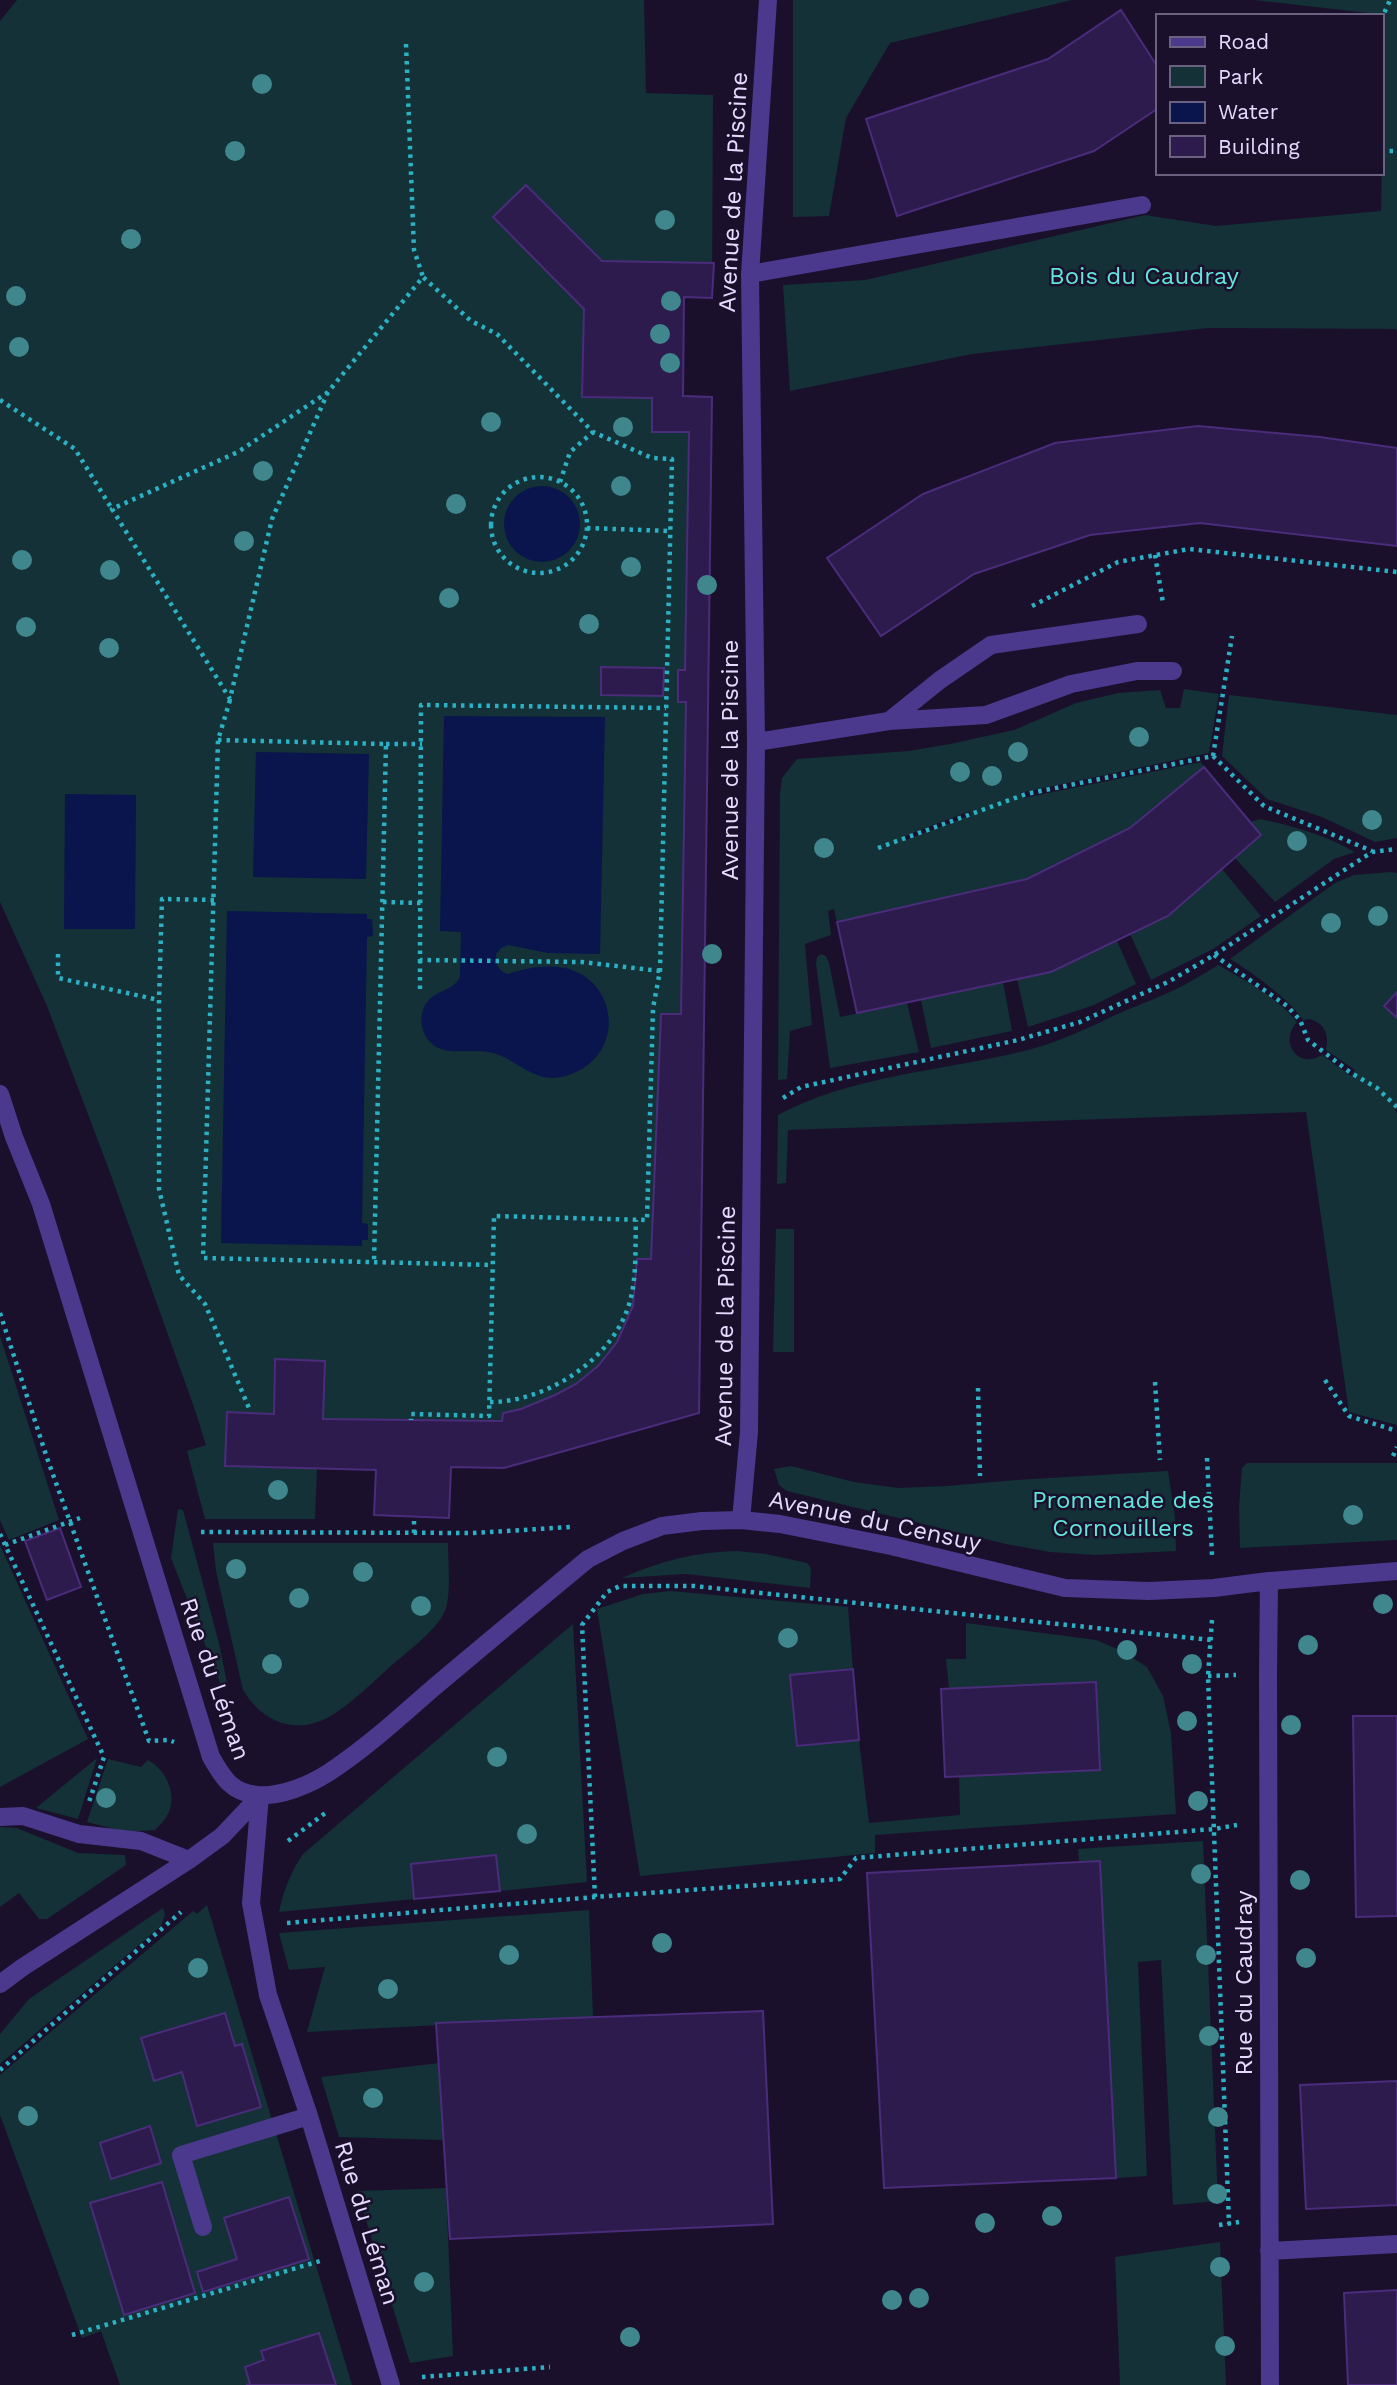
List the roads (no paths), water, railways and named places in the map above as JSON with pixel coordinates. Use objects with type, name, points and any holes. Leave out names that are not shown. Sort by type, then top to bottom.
[{"type":"street","name":"Avenue de la Piscine","points":[[741,1520],[749,1432],[756,742],[750,274],[768,0]]},
{"type":"street","points":[[750,274],[1142,205]]},
{"type":"street","points":[[889,721],[940,680],[991,645],[1138,624]]},
{"type":"street","points":[[756,742],[889,721],[986,715],[1071,684],[1137,671],[1173,671]]},
{"type":"street","name":"Rue du Léman","points":[[0,1094],[41,1204],[211,1757],[225,1782],[240,1792],[260,1796],[251,1903],[268,1995],[309,2116],[391,2385]]},
{"type":"street","name":"Avenue du Censuy","points":[[260,1796],[281,1793],[328,1773],[372,1740],[588,1559],[623,1541],[662,1526],[741,1520],[780,1524],[891,1546],[1065,1588],[1149,1591],[1214,1588],[1397,1571]]},
{"type":"street","name":"Rue du Caudray","points":[[1269,1581],[1270,2385]]},
{"type":"street","points":[[0,1984],[189,1860],[222,1836],[260,1796]]},
{"type":"street","points":[[0,1817],[23,1816],[79,1834],[141,1841],[189,1860]]},
{"type":"street","points":[[203,2227],[181,2155],[309,2116]]},
{"type":"street","points":[[1269,2251],[1397,2244]]},
{"type":"water","points":[[542,486],[556,489],[569,497],[577,510],[580,524],[577,538],[569,551],[556,559],[542,562],[528,559],[515,551],[507,538],[504,524],[507,510],[515,497],[528,489]]},
{"type":"water","points":[[444,716],[605,717],[600,954],[548,953],[508,945],[496,954],[498,967],[508,974],[528,968],[558,967],[582,974],[603,998],[608,1013],[604,1044],[596,1058],[582,1069],[568,1075],[543,1077],[497,1054],[441,1049],[429,1041],[422,1028],[422,1014],[428,1001],[455,984],[460,976],[461,932],[440,931]]},
{"type":"water","points":[[256,752],[369,754],[366,879],[253,877]]},
{"type":"water","points":[[65,794],[136,795],[135,929],[64,929]]},
{"type":"water","points":[[227,911],[367,914],[367,919],[372,919],[373,936],[367,937],[362,1223],[368,1224],[368,1240],[362,1240],[362,1246],[221,1243]]},
{"type":"park label","name":"Bois du Caudray","points":[[1144,276]]},
{"type":"park label","name":"Promenade des Cornouillers","points":[[1123,1514]]}]
